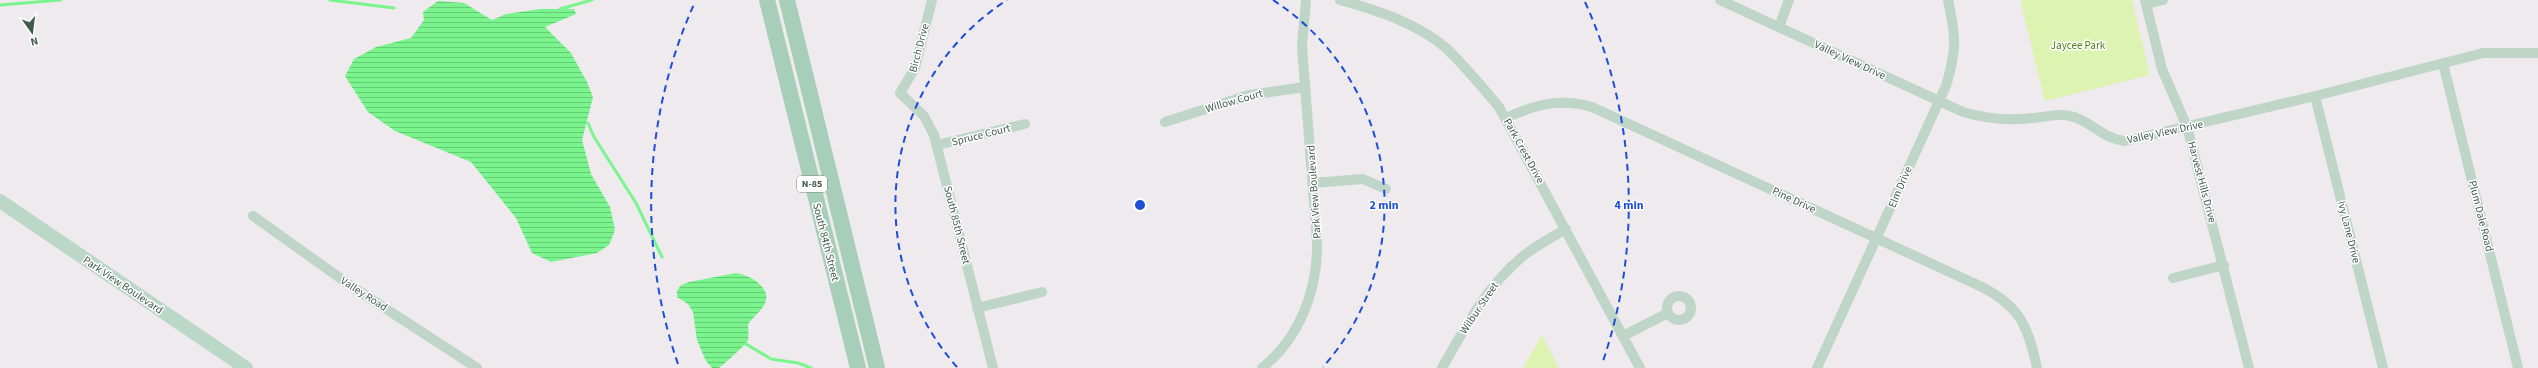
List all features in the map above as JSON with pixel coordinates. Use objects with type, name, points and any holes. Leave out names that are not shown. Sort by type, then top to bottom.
[{"type":"main road","name":"South 84th Street","points":[[767,0],[858,368]]},
{"type":"main road","name":"South 84th Street","points":[[787,0],[877,368]]},
{"type":"street","name":"Birch Drive","points":[[900,93],[915,68],[932,0]]},
{"type":"street","name":"Park View Boulevard","points":[[1262,368],[1283,346],[1297,326],[1312,291],[1318,253],[1302,46],[1306,0]]},
{"type":"street","name":"Park Crest Drive","points":[[1340,0],[1376,10],[1416,28],[1444,47],[1475,78],[1506,118],[1640,368]]},
{"type":"street","name":"Valley View Drive","points":[[1720,0],[1963,112],[1992,119],[2070,116],[2083,121],[2104,136],[2118,141],[2140,139],[2483,53],[2538,53]]},
{"type":"street","points":[[1778,27],[1789,0]]},
{"type":"street","name":"Elm Drive","points":[[1820,367],[1939,101],[1955,56],[1955,33],[1948,0]]},
{"type":"street","points":[[2145,2],[2163,0]]},
{"type":"street","name":"Harvest Hills Drive","points":[[2145,2],[2162,70],[2188,127],[2249,368]]},
{"type":"street","name":"Plum Dale Road","points":[[2444,63],[2518,368]]},
{"type":"street","name":"Willow Court","points":[[1165,122],[1249,95],[1305,87]]},
{"type":"street","name":"South 85th Street","points":[[900,93],[928,122],[937,145],[993,368]]},
{"type":"street","name":"Ivy Lane Drive","points":[[2315,96],[2383,368]]},
{"type":"street","name":"Pine Drive","points":[[1506,118],[1527,108],[1548,103],[1570,102],[1592,107],[1982,287],[2004,300],[2017,312],[2027,329],[2037,368]]},
{"type":"street","name":"Spruce Court","points":[[937,145],[1025,124]]},
{"type":"street","points":[[1313,183],[1363,179],[1386,189]]},
{"type":"street","name":"Park View Boulevard","points":[[0,201],[246,368]]},
{"type":"street","name":"Valley Road","points":[[253,216],[354,288],[477,368]]},
{"type":"street","name":"Wilbur Street","points":[[1442,368],[1470,319],[1499,279],[1523,256],[1566,229]]},
{"type":"street","points":[[2173,278],[2224,265]]},
{"type":"street","points":[[978,308],[1042,292]]},
{"type":"street","points":[[1623,336],[1668,313]]},
{"type":"green space","name":"Jaycee Park","points":[[2020,0],[2132,0],[2150,75],[2045,101]]},
{"type":"green space","points":[[1542,335],[1559,368],[1523,368]]},
{"type":"shaded area","points":[[438,1],[464,3],[492,20],[506,14],[540,9],[574,9],[576,14],[545,27],[571,53],[587,82],[593,97],[582,140],[591,174],[610,207],[615,230],[609,245],[597,253],[551,262],[532,253],[516,218],[471,162],[395,131],[368,112],[345,76],[354,59],[376,47],[411,38],[424,20],[423,12]]},
{"type":"shaded area","points":[[736,273],[742,274],[760,284],[766,294],[766,300],[763,307],[748,324],[747,342],[719,368],[712,368],[706,361],[697,340],[693,312],[688,304],[677,297],[677,291],[681,285],[689,282]]},
{"type":"waterway","points":[[0,5],[61,0]]},
{"type":"waterway","points":[[330,0],[394,8]]},
{"type":"waterway","points":[[560,9],[592,0]]},
{"type":"waterway","points":[[588,123],[594,137],[636,203],[662,257]]},
{"type":"waterway","points":[[746,344],[771,359],[798,363],[811,368]]}]
